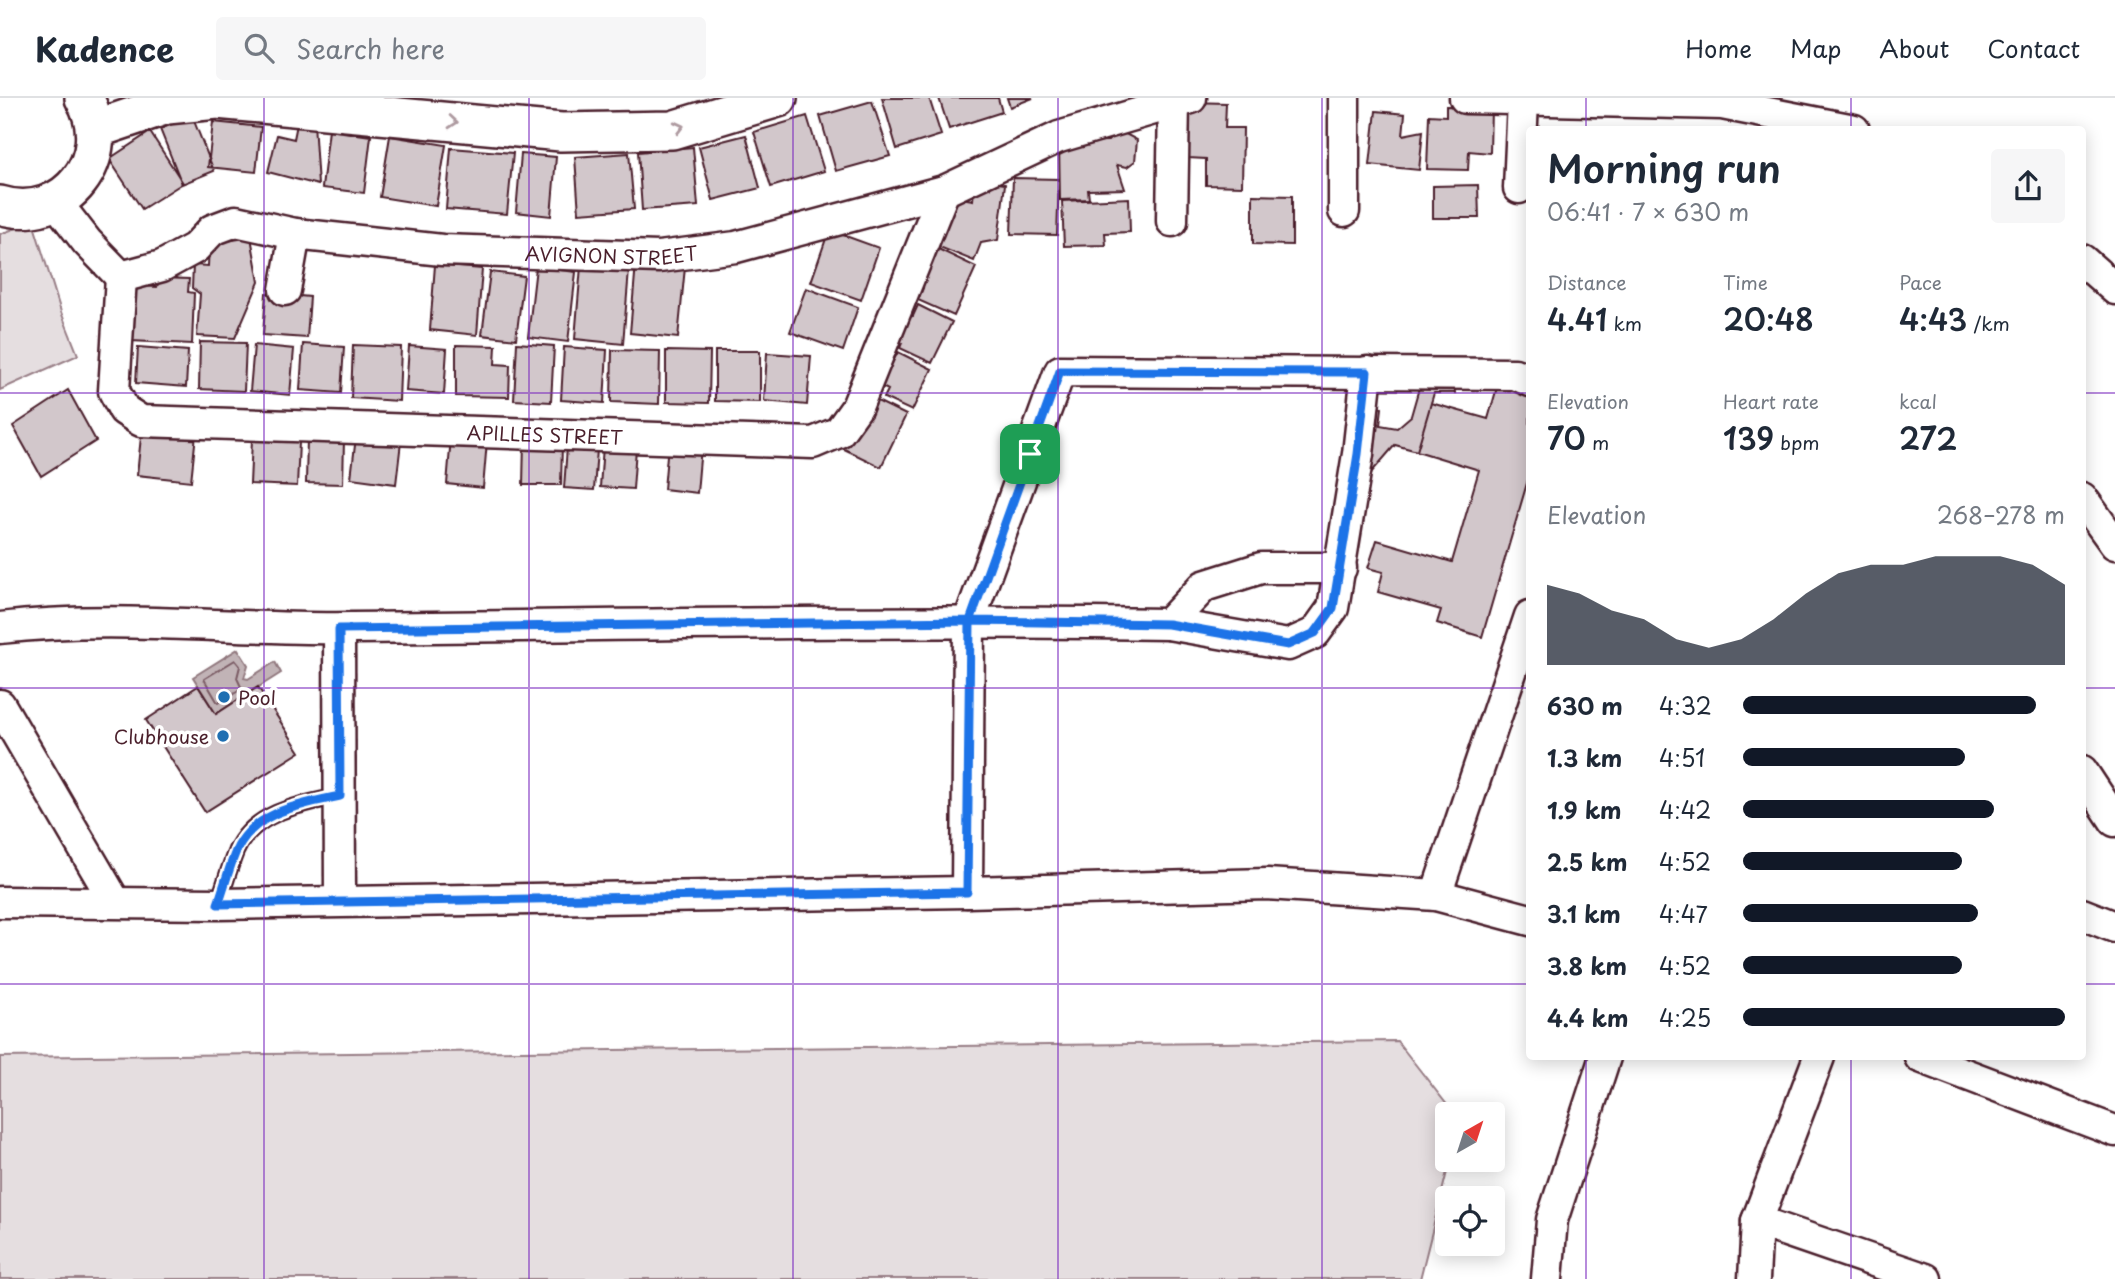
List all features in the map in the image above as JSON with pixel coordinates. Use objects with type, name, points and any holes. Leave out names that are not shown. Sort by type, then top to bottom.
[{"type":"street","points":[[0,205],[12,209],[34,209],[56,202],[74,189],[87,172],[94,151],[90,114],[218,100],[561,132],[672,130],[778,98]]},
{"type":"street","points":[[1344,98],[1344,211]]},
{"type":"street","points":[[1465,98],[1719,110],[1827,126]]},
{"type":"street","points":[[1171,221],[1183,100]]},
{"type":"street","name":"AVIGNON STREET","points":[[121,277],[162,265],[195,248],[212,230],[236,221],[295,234],[442,250],[659,257],[736,247],[944,191],[1059,137],[1183,100]]},
{"type":"street","points":[[1519,188],[1523,101]]},
{"type":"street","name":"APILLES STREET","points":[[121,277],[114,391],[124,410],[141,421],[813,443],[839,432],[857,407],[944,191]]},
{"type":"street","points":[[56,202],[121,277]]},
{"type":"street","points":[[285,290],[295,234]]},
{"type":"street","points":[[2086,264],[2115,289]]},
{"type":"street","points":[[967,892],[970,621],[1060,371],[1515,374],[1526,379]]},
{"type":"street","points":[[0,628],[50,622],[339,629],[970,621],[1168,624],[1288,645],[1315,633],[1333,608],[1358,454],[1367,372]]},
{"type":"street","points":[[2086,504],[2115,544]]},
{"type":"street","points":[[1168,624],[1204,586],[1261,568],[1340,568]]},
{"type":"street","points":[[1436,895],[1526,628]]},
{"type":"street","points":[[339,629],[340,900]]},
{"type":"street","points":[[0,705],[115,902]]},
{"type":"street","points":[[2086,777],[2115,821]]},
{"type":"street","points":[[0,902],[218,904],[967,892],[1267,884],[1436,895],[1526,919]]},
{"type":"street","points":[[2086,916],[2115,927]]},
{"type":"street","points":[[1547,1279],[1552,1220],[1604,1060]]},
{"type":"street","points":[[1754,1279],[1757,1221],[1818,1060]]},
{"type":"street","points":[[1928,1060],[2115,1131]]},
{"type":"street","points":[[1757,1221],[1926,1279]]},
{"type":"lane","points":[[218,904],[237,849],[251,832],[275,812],[340,796]]},
{"type":"shaded area","points":[[33,222],[61,312],[78,355],[0,390],[0,234]]},
{"type":"shaded area","points":[[1397,1041],[1445,1102],[1435,1102],[1435,1172],[1447,1172],[1443,1186],[1435,1186],[1435,1220],[1420,1279],[0,1279],[0,1057]]},
{"type":"water","name":"Pool","points":[[238,649],[248,665],[244,678],[248,679],[275,662],[281,673],[216,714],[193,677]]},
{"type":"building","points":[[882,98],[929,98],[941,135],[897,149]]},
{"type":"building","points":[[939,98],[998,98],[1002,112],[949,129]]},
{"type":"building","points":[[1007,98],[1033,98],[1010,107]]},
{"type":"building","points":[[872,101],[890,156],[836,171],[820,116]]},
{"type":"building","points":[[1190,102],[1226,103],[1225,128],[1243,128],[1242,186],[1206,185],[1206,159],[1188,158]]},
{"type":"building","points":[[1446,106],[1491,107],[1490,153],[1469,151],[1468,170],[1427,169],[1429,115],[1446,116]]},
{"type":"building","points":[[1376,111],[1405,114],[1403,135],[1423,131],[1419,170],[1370,165]]},
{"type":"building","points":[[192,116],[214,171],[182,184],[160,129]]},
{"type":"building","points":[[807,116],[824,171],[771,187],[754,132]]},
{"type":"building","points":[[298,119],[314,123],[318,185],[268,172],[277,135],[294,139]]},
{"type":"building","points":[[213,122],[261,127],[256,172],[208,167]]},
{"type":"building","points":[[329,130],[371,136],[364,193],[322,188]]},
{"type":"building","points":[[1118,130],[1137,140],[1135,161],[1127,167],[1117,165],[1125,189],[1088,190],[1089,199],[1060,200],[1059,142],[1108,141]]},
{"type":"building","points":[[150,132],[183,183],[142,209],[109,159]]},
{"type":"building","points":[[746,135],[760,188],[713,200],[699,147]]},
{"type":"building","points":[[390,136],[446,145],[436,206],[380,197]]},
{"type":"building","points":[[693,147],[698,206],[642,210],[638,152]]},
{"type":"building","points":[[451,148],[513,153],[507,214],[446,209]]},
{"type":"building","points":[[629,153],[634,209],[579,213],[575,157]]},
{"type":"building","points":[[521,154],[556,157],[551,216],[516,212]]},
{"type":"building","points":[[1013,178],[1059,179],[1057,235],[1011,234]]},
{"type":"building","points":[[975,180],[1005,184],[998,240],[981,243],[974,261],[932,244],[950,196],[973,200]]},
{"type":"building","points":[[1478,185],[1479,218],[1433,218],[1433,186]]},
{"type":"building","points":[[1253,195],[1292,196],[1292,245],[1253,244]]},
{"type":"building","points":[[1129,198],[1130,232],[1105,233],[1106,245],[1064,246],[1062,201]]},
{"type":"building","points":[[829,230],[879,248],[861,300],[811,282]]},
{"type":"building","points":[[251,237],[259,282],[235,338],[197,336],[200,294],[192,288],[193,265],[208,266],[209,244]]},
{"type":"building","points":[[936,248],[976,267],[954,316],[918,300],[923,288],[911,283]]},
{"type":"building","points":[[636,263],[685,267],[678,338],[630,333]]},
{"type":"building","points":[[435,265],[482,269],[477,335],[430,330]]},
{"type":"building","points":[[581,266],[629,270],[623,344],[575,339]]},
{"type":"building","points":[[536,267],[576,272],[568,342],[528,337]]},
{"type":"building","points":[[490,272],[524,276],[516,339],[482,335]]},
{"type":"building","points":[[160,278],[189,279],[188,292],[194,293],[192,344],[131,341],[133,286],[157,287]]},
{"type":"building","points":[[806,288],[858,307],[843,351],[790,332]]},
{"type":"building","points":[[266,293],[310,297],[307,338],[263,335]]},
{"type":"building","points":[[918,305],[952,322],[932,363],[900,348],[902,343],[893,338],[903,317],[913,316]]},
{"type":"building","points":[[200,342],[246,343],[244,391],[199,389]]},
{"type":"building","points":[[517,343],[554,346],[551,402],[514,400]]},
{"type":"building","points":[[303,344],[344,347],[341,393],[300,390]]},
{"type":"building","points":[[254,345],[294,349],[290,395],[250,391]]},
{"type":"building","points":[[353,345],[401,347],[399,401],[351,398]]},
{"type":"building","points":[[456,345],[496,346],[495,364],[510,365],[509,397],[456,396]]},
{"type":"building","points":[[409,346],[447,349],[444,394],[406,391]]},
{"type":"building","points":[[138,347],[188,351],[186,387],[136,383]]},
{"type":"building","points":[[564,347],[607,350],[604,403],[561,400]]},
{"type":"building","points":[[612,350],[660,351],[659,404],[611,402]]},
{"type":"building","points":[[666,351],[710,352],[709,403],[666,402]]},
{"type":"building","points":[[715,351],[760,351],[760,402],[715,401]]},
{"type":"building","points":[[898,352],[932,369],[912,411],[884,398],[888,390],[873,382],[880,369],[889,369]]},
{"type":"building","points":[[767,353],[811,356],[807,405],[764,401]]},
{"type":"building","points":[[1500,377],[1526,385],[1526,487],[1482,637],[1437,623],[1441,610],[1378,592],[1383,572],[1368,568],[1377,540],[1452,562],[1479,470],[1417,451],[1431,403],[1488,419]]},
{"type":"building","points":[[1421,381],[1454,382],[1455,393],[1434,393],[1417,451],[1395,445],[1371,473],[1360,450],[1369,404],[1382,408],[1380,425],[1397,428],[1411,416]]},
{"type":"building","points":[[68,390],[96,441],[41,476],[13,426]]},
{"type":"building","points":[[867,396],[906,415],[881,467],[842,448]]},
{"type":"building","points":[[142,427],[196,434],[191,481],[137,475]]},
{"type":"building","points":[[356,437],[401,442],[396,484],[351,478]]},
{"type":"building","points":[[451,437],[487,441],[483,488],[447,484]]},
{"type":"building","points":[[307,438],[344,439],[343,484],[306,483]]},
{"type":"building","points":[[252,439],[299,442],[297,486],[250,484]]},
{"type":"building","points":[[524,441],[562,443],[561,485],[523,485]]},
{"type":"building","points":[[668,444],[701,447],[697,493],[664,489]]},
{"type":"building","points":[[603,446],[636,448],[633,489],[600,487]]},
{"type":"building","points":[[567,447],[597,449],[594,490],[564,488]]},
{"type":"building","name":"Clubhouse","points":[[198,686],[216,714],[258,687],[300,752],[205,812],[146,720]]},
{"type":"place","name":"Pool","points":[[224,697]]},
{"type":"place","name":"Clubhouse","points":[[223,736]]},
{"type":"route","points":[[1030,454],[970,621],[339,629],[340,796],[275,812],[251,832],[237,849],[218,904],[967,892],[970,621],[1168,624],[1288,645],[1315,633],[1333,608],[1358,454],[1367,372],[1060,371],[1030,454]]}]
